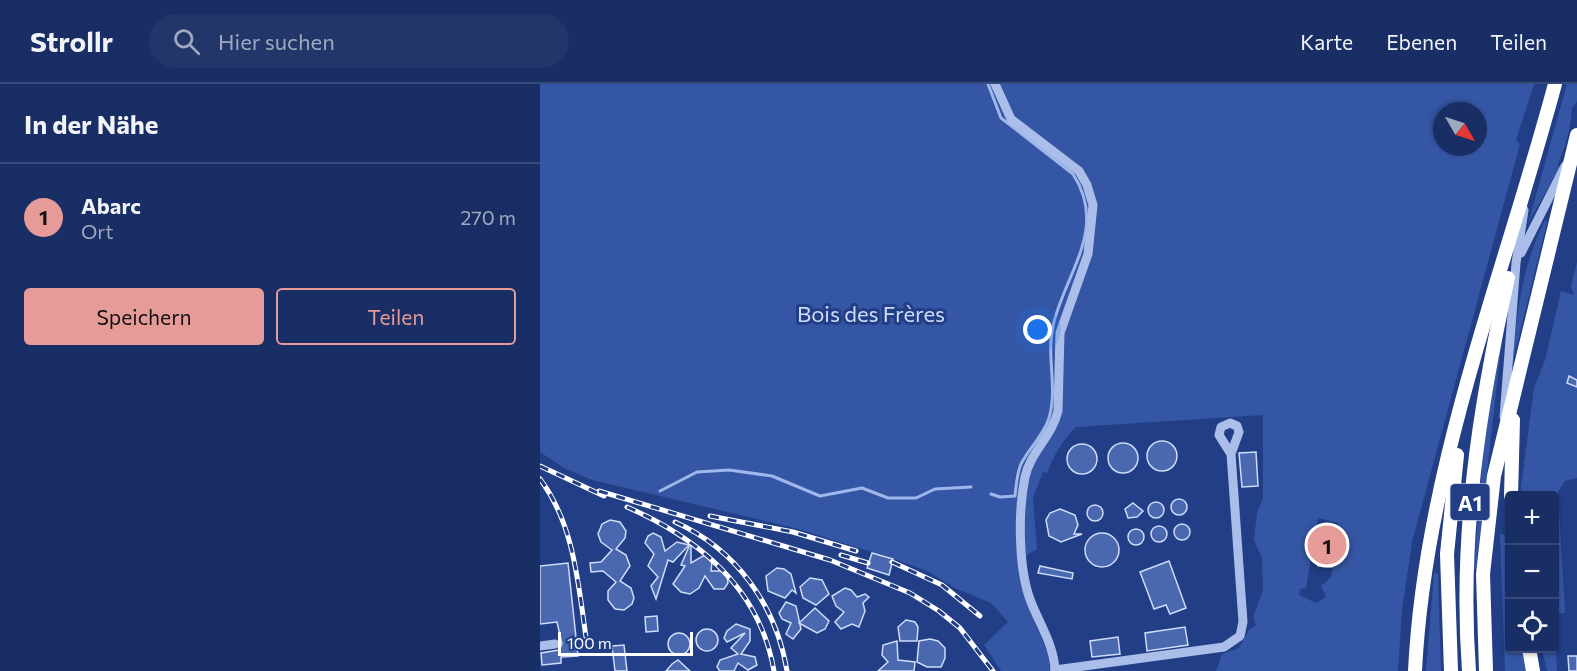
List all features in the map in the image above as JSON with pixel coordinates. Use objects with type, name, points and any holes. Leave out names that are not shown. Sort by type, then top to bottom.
[{"type":"highway","name":"A1","points":[[1470,671],[1466,597],[1470,498],[1484,397],[1504,294],[1555,84]]},
{"type":"highway","points":[[1415,671],[1418,608],[1427,547],[1465,393],[1541,136]]},
{"type":"highway","name":"A1","points":[[1485,671],[1483,622],[1485,549],[1490,501],[1503,433],[1575,141]]},
{"type":"highway","points":[[1511,491],[1510,460],[1517,376]]},
{"type":"highway","points":[[1451,671],[1447,585],[1449,530],[1465,393]]},
{"type":"highway","points":[[1530,653],[1533,671]]},
{"type":"street","points":[[994,84],[1011,119],[1079,171],[1087,185],[1093,205],[1088,254],[1060,333],[1057,417],[1026,471],[1022,507],[1027,591],[1049,642],[1055,670],[1224,647],[1240,636],[1244,622],[1231,454]]},
{"type":"street","points":[[1504,294],[1516,263],[1575,141]]},
{"type":"street","points":[[1503,433],[1516,263],[1524,208]]},
{"type":"street","points":[[540,646],[555,644]]},
{"type":"green space","name":"Bois des Frères","points":[[540,84],[1534,84],[1516,140],[1520,144],[1412,542],[1402,611],[1398,671],[1216,671],[1222,654],[1239,648],[1249,630],[1256,625],[1253,617],[1263,590],[1262,558],[1254,540],[1257,512],[1263,499],[1263,415],[1076,427],[1056,454],[1047,473],[1043,472],[1033,498],[1037,549],[1019,560],[1028,606],[1048,654],[1050,671],[1001,671],[984,645],[1008,622],[991,603],[955,588],[927,571],[795,528],[592,480],[564,468],[540,452]],"holes":[[[1318,518],[1338,523],[1339,530],[1331,577],[1321,586],[1326,597],[1316,603],[1299,595],[1300,589],[1306,588]]]},
{"type":"green space","points":[[1567,84],[1577,84],[1577,101],[1572,108],[1566,143],[1558,164],[1559,168],[1528,224]]},
{"type":"green space","points":[[1545,220],[1547,222],[1513,361],[1516,324],[1526,271]]},
{"type":"green space","points":[[1577,262],[1577,478],[1565,481],[1559,491],[1520,491],[1534,388],[1545,360],[1561,291],[1574,295],[1571,286]]},
{"type":"green space","points":[[1503,331],[1476,569],[1474,569],[1484,440]]},
{"type":"green space","points":[[1559,509],[1565,613],[1559,614]]},
{"type":"green space","points":[[1500,534],[1505,535],[1505,653],[1525,653],[1527,671],[1505,671]]},
{"type":"green space","points":[[1434,573],[1438,573],[1441,671],[1426,671]]},
{"type":"green space","points":[[1543,653],[1556,653],[1557,671],[1547,671]]},
{"type":"building","points":[[1569,376],[1577,380],[1577,387],[1567,383]]},
{"type":"building","points":[[1162,441],[1173,445],[1177,456],[1173,467],[1162,471],[1151,467],[1147,456],[1151,445]]},
{"type":"building","points":[[1123,443],[1134,447],[1138,458],[1134,469],[1123,473],[1112,469],[1108,458],[1112,447]]},
{"type":"building","points":[[1082,444],[1093,448],[1097,459],[1093,470],[1082,474],[1071,470],[1067,459],[1071,448]]},
{"type":"building","points":[[1256,452],[1258,486],[1242,487],[1239,453]]},
{"type":"building","points":[[1179,499],[1187,507],[1179,515],[1171,507]]},
{"type":"building","points":[[1156,502],[1162,504],[1164,510],[1162,516],[1156,518],[1150,516],[1148,510],[1150,504]]},
{"type":"building","points":[[1133,503],[1143,511],[1137,517],[1128,518],[1125,509]]},
{"type":"building","points":[[1095,505],[1103,513],[1095,521],[1087,513]]},
{"type":"building","points":[[1060,509],[1075,515],[1078,525],[1074,534],[1082,534],[1061,542],[1049,536],[1046,520],[1050,513]]},
{"type":"building","points":[[610,520],[620,522],[626,531],[625,538],[616,549],[626,555],[630,566],[620,581],[631,588],[634,598],[632,604],[624,610],[615,609],[608,600],[608,591],[616,582],[603,571],[591,572],[590,563],[601,562],[612,550],[601,542],[598,534],[602,524]]},
{"type":"building","points":[[1182,524],[1188,526],[1190,532],[1188,538],[1182,540],[1176,538],[1174,532],[1176,526]]},
{"type":"building","points":[[1159,526],[1165,528],[1167,534],[1165,540],[1159,542],[1153,540],[1151,534],[1153,528]]},
{"type":"building","points":[[1325,528],[1334,530],[1328,559],[1333,560],[1332,567],[1318,566]]},
{"type":"building","points":[[1136,529],[1144,537],[1136,545],[1128,537]]},
{"type":"building","points":[[653,533],[661,537],[665,551],[677,542],[689,545],[673,562],[668,560],[656,599],[651,586],[658,577],[648,566],[654,554],[645,543],[648,536]]},
{"type":"building","points":[[1102,533],[1114,538],[1119,550],[1114,562],[1102,567],[1090,562],[1085,550],[1090,538]]},
{"type":"building","points":[[691,542],[691,563],[703,556],[709,557],[712,562],[711,571],[721,571],[727,577],[728,583],[724,589],[714,589],[705,576],[699,588],[690,594],[681,592],[673,584],[685,566],[681,565]]},
{"type":"building","points":[[872,553],[893,559],[889,575],[867,568]]},
{"type":"building","points":[[1169,561],[1186,608],[1170,614],[1166,605],[1154,609],[1140,572]]},
{"type":"building","points":[[568,563],[578,656],[561,657],[561,663],[542,665],[541,653],[559,650],[562,644],[557,622],[540,624],[540,566]]},
{"type":"building","points":[[1040,566],[1073,573],[1072,579],[1038,573]]},
{"type":"building","points":[[777,568],[784,569],[791,574],[796,593],[792,590],[785,598],[768,591],[766,576]]},
{"type":"building","points":[[810,578],[822,580],[829,594],[816,605],[803,598],[800,587]]},
{"type":"building","points":[[845,588],[851,590],[857,597],[865,594],[869,597],[863,603],[865,611],[859,627],[852,624],[841,629],[835,622],[844,612],[836,606],[832,596]]},
{"type":"building","points":[[786,602],[796,606],[801,629],[793,639],[786,634],[791,623],[782,619],[779,613]]},
{"type":"building","points":[[815,608],[829,621],[825,629],[817,633],[799,623]]},
{"type":"building","points":[[657,616],[658,631],[646,632],[645,617]]},
{"type":"building","points":[[906,620],[915,622],[918,627],[917,641],[900,641],[898,627]]},
{"type":"building","points":[[736,624],[750,629],[750,641],[741,654],[755,657],[757,665],[748,670],[738,663],[734,671],[720,671],[717,667],[720,660],[738,654],[731,648],[745,633],[727,642],[724,638],[727,631]]},
{"type":"building","points":[[1185,627],[1188,645],[1147,651],[1145,633]]},
{"type":"building","points":[[707,629],[715,632],[718,640],[715,648],[707,651],[699,648],[696,640],[699,632]]},
{"type":"building","points":[[679,633],[687,636],[690,644],[687,652],[679,655],[671,652],[668,644],[671,636]]},
{"type":"building","points":[[1118,637],[1120,654],[1092,657],[1090,641]]},
{"type":"building","points":[[930,639],[938,641],[945,648],[945,658],[941,667],[927,667],[917,662],[919,641]]},
{"type":"building","points":[[897,641],[898,660],[915,662],[914,671],[878,671],[888,662],[882,655],[883,645]]},
{"type":"building","points":[[624,645],[627,671],[615,671],[612,646]]},
{"type":"building","points":[[1568,656],[1577,656],[1577,671],[1569,671]]},
{"type":"building","points":[[678,660],[690,671],[666,671],[672,664]]},
{"type":"waterway","points":[[988,84],[1001,118],[1073,174],[1083,194],[1087,214],[1081,252],[1058,307],[1053,326],[1051,337],[1052,395],[1049,418],[1044,430],[1021,464],[1015,496],[1000,497],[991,494]]},
{"type":"waterway","points":[[660,491],[697,472],[729,470],[772,476],[820,496],[862,488],[888,498],[916,498],[935,489],[971,487]]},
{"type":"railway","points":[[540,466],[604,496]]},
{"type":"railway","points":[[540,479],[560,515],[573,555],[586,637]]},
{"type":"railway","points":[[599,491],[830,560],[910,593],[939,611],[960,628],[993,671]]},
{"type":"railway","points":[[627,507],[679,535],[723,570],[741,592],[755,615],[767,642],[774,671]]},
{"type":"railway","points":[[710,516],[793,532],[856,551]]},
{"type":"railway","points":[[675,522],[697,533],[717,547],[750,582],[773,624],[782,647],[787,671]]},
{"type":"railway","points":[[841,555],[868,563]]},
{"type":"railway","points":[[892,562],[942,585],[980,616]]},
{"type":"place","name":"Abarc","points":[[1327,545]]}]
